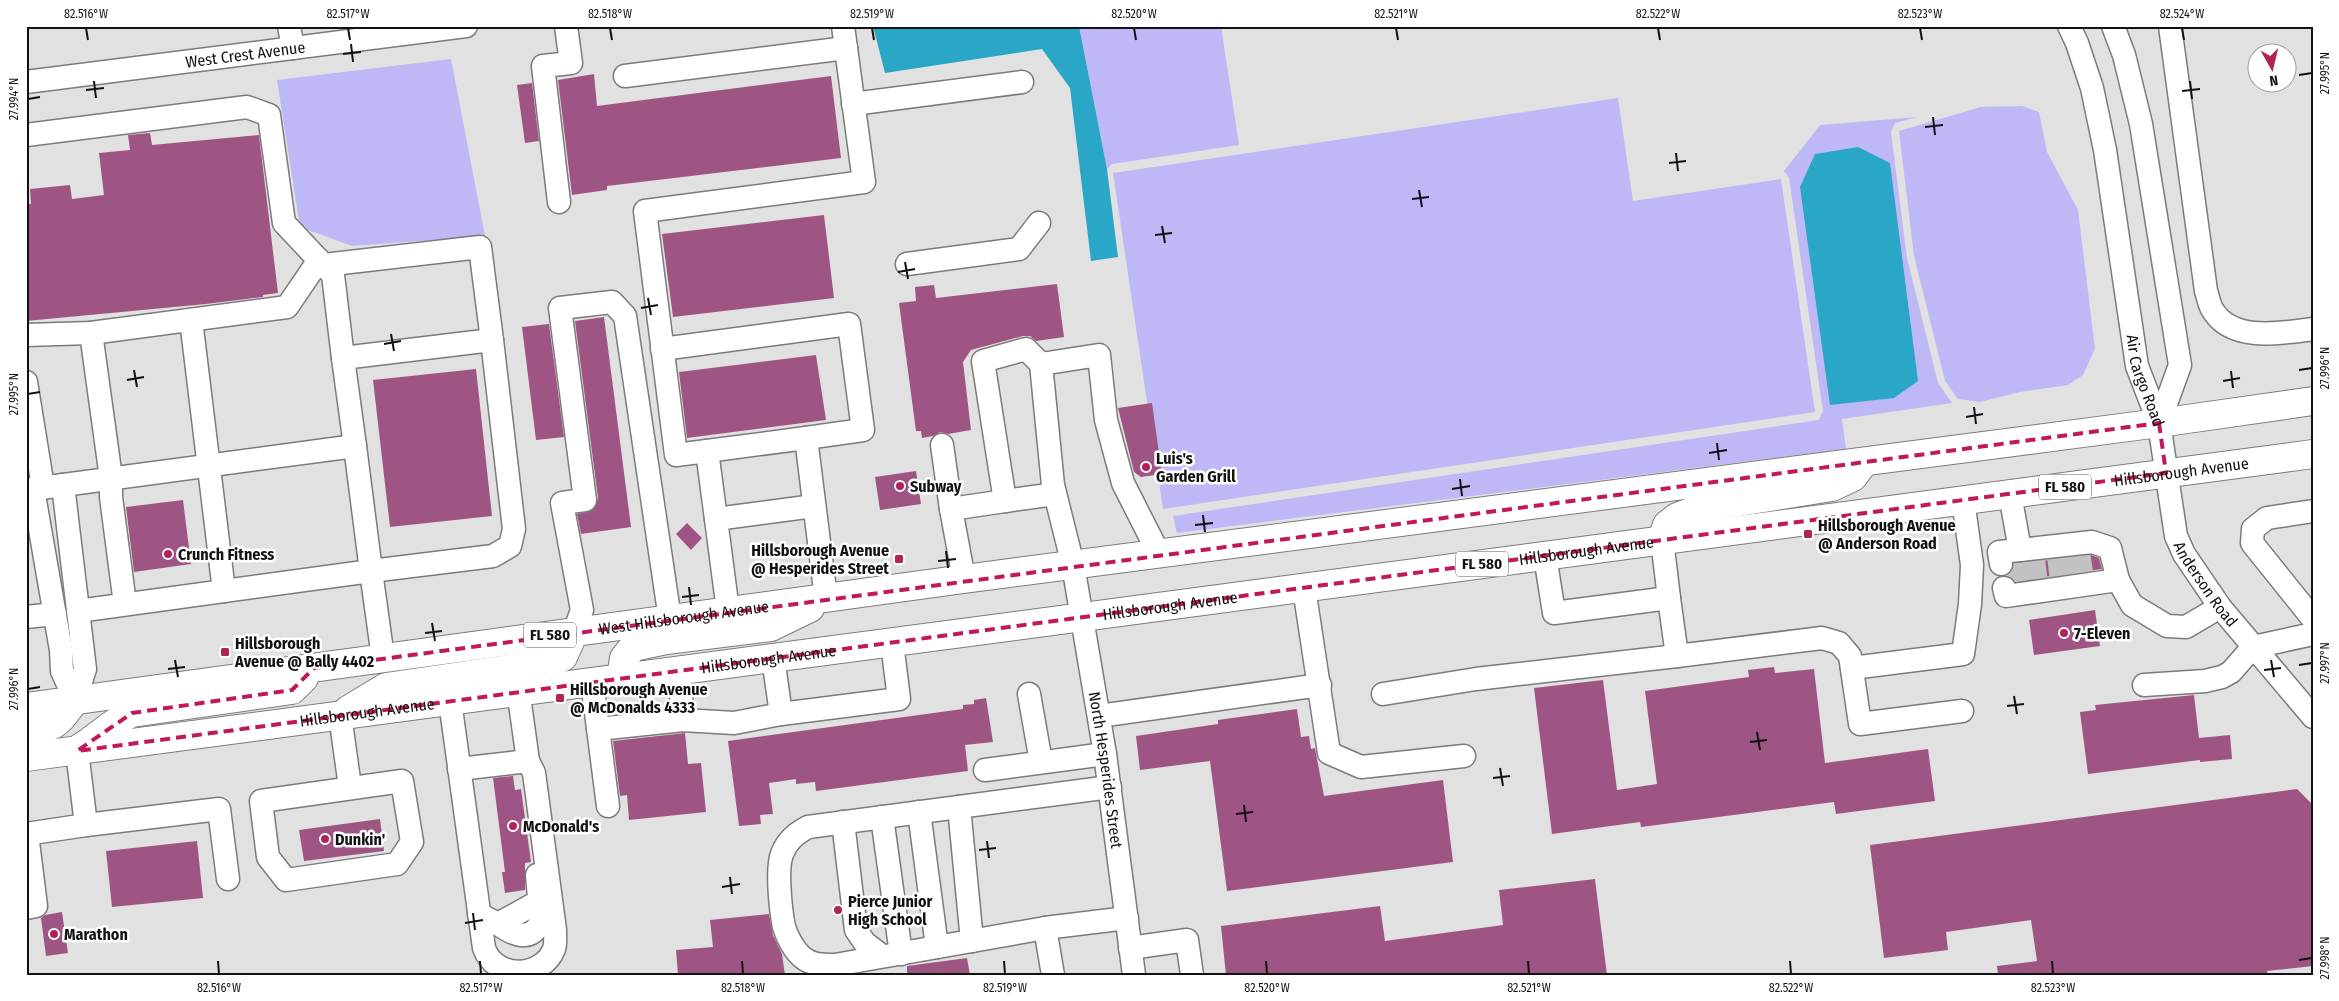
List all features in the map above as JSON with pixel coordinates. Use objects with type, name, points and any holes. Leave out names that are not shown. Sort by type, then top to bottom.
[{"type":"main road","name":"FL 580","points":[[1073,565],[2159,423],[2313,401]]},
{"type":"main road","name":"Hillsborough Avenue","points":[[26,758],[450,701],[517,680],[592,682],[2313,454]]},
{"type":"main road","points":[[1662,540],[1667,525],[1687,512],[1701,508],[1832,487],[1852,478],[1864,462]]},
{"type":"main road","name":"West Hillsborough Avenue","points":[[26,707],[1073,565]]},
{"type":"main road","points":[[621,678],[624,658],[633,647],[666,640],[771,626],[798,615],[826,598]]},
{"type":"main road","points":[[340,715],[386,687],[517,680],[563,657],[574,632]]},
{"type":"main road","points":[[77,750],[106,731],[116,720],[132,713],[292,690],[314,668]]},
{"type":"main road","points":[[26,731],[50,728],[60,721],[75,700]]},
{"type":"street","points":[[289,26],[293,48]]},
{"type":"street","name":"West Crest Avenue","points":[[26,82],[293,48],[390,31],[466,26]]},
{"type":"street","points":[[559,202],[543,66],[571,63],[566,26]]},
{"type":"street","name":"Air Cargo Road","points":[[2069,26],[2077,43],[2092,88],[2105,150],[2137,366],[2159,423]]},
{"type":"street","name":"Air Cargo Road","points":[[2113,26],[2124,55],[2141,124],[2180,365],[2159,423]]},
{"type":"street","points":[[2170,26],[2206,291],[2211,309],[2232,327],[2246,331],[2264,334],[2313,329]]},
{"type":"street","points":[[624,76],[844,37],[854,104],[864,182],[645,211],[662,349],[676,455],[863,430],[849,324],[662,349]]},
{"type":"street","points":[[854,104],[1022,82]]},
{"type":"street","points":[[26,135],[248,107],[269,115],[284,223],[333,275],[383,658]]},
{"type":"street","points":[[907,264],[1018,249],[1039,224]]},
{"type":"street","points":[[26,335],[91,333],[286,307],[321,262],[480,247],[514,529],[510,546],[493,556],[78,610]]},
{"type":"street","points":[[574,632],[582,610],[562,503],[585,500],[560,308],[612,302],[625,316],[670,619]]},
{"type":"street","points":[[191,320],[224,591]]},
{"type":"street","points":[[91,333],[111,478],[111,497],[125,604]]},
{"type":"street","points":[[343,358],[492,340]]},
{"type":"street","points":[[1005,502],[983,361],[1026,349],[1041,364],[1099,355],[1106,420],[1123,483],[1159,554]]},
{"type":"street","name":"North Hesperides Street","points":[[1041,364],[1055,494],[1073,565],[1099,716],[1134,975]]},
{"type":"street","points":[[26,382],[41,488],[62,671],[75,700]]},
{"type":"street","name":"Anderson Road","points":[[2159,423],[2176,536],[2184,554],[2220,607],[2313,716]]},
{"type":"street","points":[[806,438],[826,598]]},
{"type":"street","points":[[942,445],[951,510],[964,579]]},
{"type":"street","points":[[41,488],[355,446]]},
{"type":"street","points":[[707,451],[728,611]]},
{"type":"street","points":[[41,488],[78,610],[85,669],[75,700]]},
{"type":"street","points":[[951,510],[1055,494]]},
{"type":"street","points":[[2010,494],[2020,556],[2068,550],[2092,542],[2110,548],[2118,580],[2132,605],[2167,626],[2186,627],[2220,607]]},
{"type":"street","points":[[1852,668],[1962,654],[1970,604],[1972,565],[1963,500]]},
{"type":"street","points":[[716,518],[814,506]]},
{"type":"street","points":[[2313,511],[2267,518],[2253,529],[2252,543],[2313,618]]},
{"type":"street","points":[[1662,540],[1677,656]]},
{"type":"street","points":[[1545,556],[1554,613],[1669,598]]},
{"type":"street","points":[[2024,589],[2118,580]]},
{"type":"street","points":[[1304,588],[1329,753],[1361,767],[1464,756]]},
{"type":"street","points":[[26,618],[55,614]]},
{"type":"street","points":[[2144,685],[2222,677],[2231,672],[2253,647],[2313,634]]},
{"type":"street","points":[[1383,694],[1476,679],[1822,638],[1839,643],[1850,656],[1860,724],[1962,711]]},
{"type":"street","points":[[598,729],[683,720],[734,723],[781,714],[898,699],[892,643]]},
{"type":"street","points":[[773,658],[781,714]]},
{"type":"street","points":[[679,670],[683,720]]},
{"type":"street","points":[[450,701],[459,769],[488,919],[488,959],[500,969],[516,972],[530,970],[545,964],[552,955],[555,947],[555,930],[534,773],[528,761],[517,680]]},
{"type":"street","points":[[592,682],[608,806]]},
{"type":"street","points":[[1099,716],[1276,693],[1320,685]]},
{"type":"street","points":[[1029,694],[1041,762]]},
{"type":"street","points":[[340,715],[350,787]]},
{"type":"street","points":[[77,750],[86,825]]},
{"type":"street","points":[[984,770],[1105,754]]},
{"type":"street","points":[[459,769],[528,761]]},
{"type":"street","points":[[488,919],[536,903],[540,897],[523,777],[528,761]]},
{"type":"street","points":[[402,781],[412,842],[397,864],[286,880],[268,857],[261,801],[350,787],[402,781]]},
{"type":"street","points":[[1110,787],[808,827],[796,834],[788,842],[781,856],[779,872],[784,926],[788,939],[802,958],[815,964],[835,965],[1045,928],[1127,918]]},
{"type":"street","points":[[959,807],[972,941]]},
{"type":"street","points":[[26,908],[36,906],[26,834],[86,825],[219,809],[228,879]]},
{"type":"street","points":[[919,812],[937,947]]},
{"type":"street","points":[[882,817],[892,955]]},
{"type":"street","points":[[842,822],[856,930],[865,943],[892,955]]},
{"type":"street","points":[[1045,928],[1053,975]]},
{"type":"street","points":[[1130,948],[1187,940],[1192,975]]},
{"type":"highlighted area","points":[[2159,423],[2166,473],[77,751],[132,713],[292,690],[314,668]]},
{"type":"shaded area","points":[[1079,26],[1221,26],[1239,145],[1112,164],[1107,169]]},
{"type":"shaded area","points":[[451,59],[485,236],[352,246],[300,227],[277,80]]},
{"type":"shaded area","points":[[1618,98],[1633,201],[1781,179],[1815,412],[1163,509],[1113,173]]},
{"type":"shaded area","points":[[2022,106],[2039,112],[2047,152],[2078,210],[2095,349],[2083,375],[2068,385],[2020,392],[1980,402],[1958,399],[1945,381],[1914,256],[1899,131],[1981,107]]},
{"type":"shaded area","points":[[1917,117],[1895,123],[1891,132],[1907,258],[1938,383],[1952,403],[1842,419],[1846,449],[1177,533],[1173,516],[1819,420],[1823,411],[1789,178],[1784,171],[1820,125]]},
{"type":"water","points":[[873,26],[1079,26],[1107,169],[1118,257],[1091,261],[1070,88],[1042,49],[885,73]]},
{"type":"water","points":[[1858,147],[1890,163],[1918,381],[1894,398],[1830,405],[1800,187],[1815,154]]},
{"type":"building","points":[[594,74],[597,106],[831,76],[841,158],[607,186],[607,190],[572,195],[558,80]]},
{"type":"building","points":[[532,83],[539,141],[525,143],[517,85]]},
{"type":"building","points":[[150,133],[152,145],[259,135],[278,293],[263,295],[263,297],[206,304],[26,321],[26,204],[31,204],[30,189],[70,185],[72,199],[104,195],[99,153],[130,150],[128,135]]},
{"type":"building","points":[[824,215],[834,298],[673,317],[662,234]]},
{"type":"building","points":[[1057,284],[1064,337],[1036,341],[1030,336],[1023,336],[971,350],[963,362],[971,430],[948,434],[940,432],[933,436],[922,438],[921,431],[916,431],[899,303],[916,301],[915,287],[934,285],[936,298]]},
{"type":"building","points":[[604,317],[631,527],[581,534],[577,514],[593,510],[598,498],[575,321]]},
{"type":"building","points":[[549,324],[564,437],[536,440],[522,327]]},
{"type":"building","points":[[816,355],[826,420],[687,438],[679,372]]},
{"type":"building","points":[[476,369],[492,516],[390,527],[373,380]]},
{"type":"building","points":[[1152,403],[1162,474],[1141,477],[1134,472],[1118,408]]},
{"type":"building","points":[[916,471],[921,504],[880,510],[875,477]]},
{"type":"building","points":[[183,500],[191,564],[134,572],[126,507]]},
{"type":"building","points":[[687,523],[702,538],[691,550],[676,534]]},
{"type":"building","points":[[2091,555],[2099,558],[2102,569],[2015,581],[2007,575],[2013,569],[2014,564]]},
{"type":"building","name":"7-Eleven","points":[[2095,610],[2100,646],[2034,655],[2029,620]]},
{"type":"building","points":[[1774,667],[1775,673],[1814,669],[1825,763],[1928,749],[1935,801],[1836,814],[1834,802],[1641,827],[1640,822],[1552,834],[1534,688],[1603,680],[1617,790],[1657,784],[1645,691],[1749,677],[1748,670]]},
{"type":"building","points":[[2194,695],[2199,738],[2230,735],[2232,759],[2200,762],[2200,760],[2088,774],[2080,712],[2096,710],[2095,705]]},
{"type":"building","points":[[986,698],[993,742],[965,745],[968,771],[816,791],[815,782],[796,784],[796,779],[769,783],[773,814],[760,815],[761,824],[739,826],[728,741],[963,709],[963,705],[974,704],[974,700]]},
{"type":"building","points":[[1297,709],[1301,737],[1309,736],[1311,749],[1315,748],[1324,796],[1443,780],[1453,862],[1227,891],[1210,761],[1140,770],[1136,736],[1218,724],[1218,720]]},
{"type":"building","points":[[685,733],[688,764],[701,763],[706,812],[629,820],[627,795],[620,796],[613,741]]},
{"type":"building","name":"McDonald's","points":[[513,776],[515,790],[521,789],[531,862],[525,863],[525,890],[505,893],[502,872],[505,872],[493,778]]},
{"type":"building","points":[[2297,789],[2313,805],[2313,966],[2267,971],[2268,975],[1998,975],[1997,966],[2037,961],[2031,920],[1946,932],[1948,950],[1884,958],[1870,845]]},
{"type":"building","points":[[380,819],[384,851],[304,861],[299,830]]},
{"type":"building","points":[[197,841],[203,898],[112,907],[106,851]]},
{"type":"building","points":[[1595,879],[1607,975],[1226,975],[1221,926],[1380,906],[1385,941],[1503,925],[1499,890]]},
{"type":"building","name":"Marathon","points":[[62,912],[68,953],[46,956],[41,918],[45,915]]},
{"type":"building","points":[[769,914],[773,935],[782,954],[785,975],[678,975],[676,950],[713,947],[710,920]]},
{"type":"building","points":[[967,958],[970,975],[907,975],[907,966]]},
{"type":"tunnel","points":[[2079,553],[2083,578]]},
{"type":"tunnel","points":[[2058,556],[2061,581]]},
{"type":"tunnel","points":[[2034,559],[2037,584]]},
{"type":"tunnel","points":[[2016,562],[2019,586]]},
{"type":"place","name":"Luis's Garden Grill","points":[[1146,467]]},
{"type":"place","name":"Subway","points":[[900,486]]},
{"type":"place","name":"Hillsborough Avenue @ Anderson Road","points":[[1808,534]]},
{"type":"place","name":"Crunch Fitness","points":[[168,554]]},
{"type":"place","name":"Hillsborough Avenue @ Hesperides Street","points":[[899,559]]},
{"type":"place","name":"7-Eleven","points":[[2064,633]]},
{"type":"place","name":"Hillsborough Avenue @ Bally 4402","points":[[225,652]]},
{"type":"place","name":"Hillsborough Avenue @ McDonalds 4333","points":[[560,698]]},
{"type":"place","name":"McDonald's","points":[[513,826]]},
{"type":"place","name":"Dunkin'","points":[[325,839]]},
{"type":"place","name":"Pierce Junior High School","points":[[838,910]]},
{"type":"place","name":"Marathon","points":[[54,934]]}]
